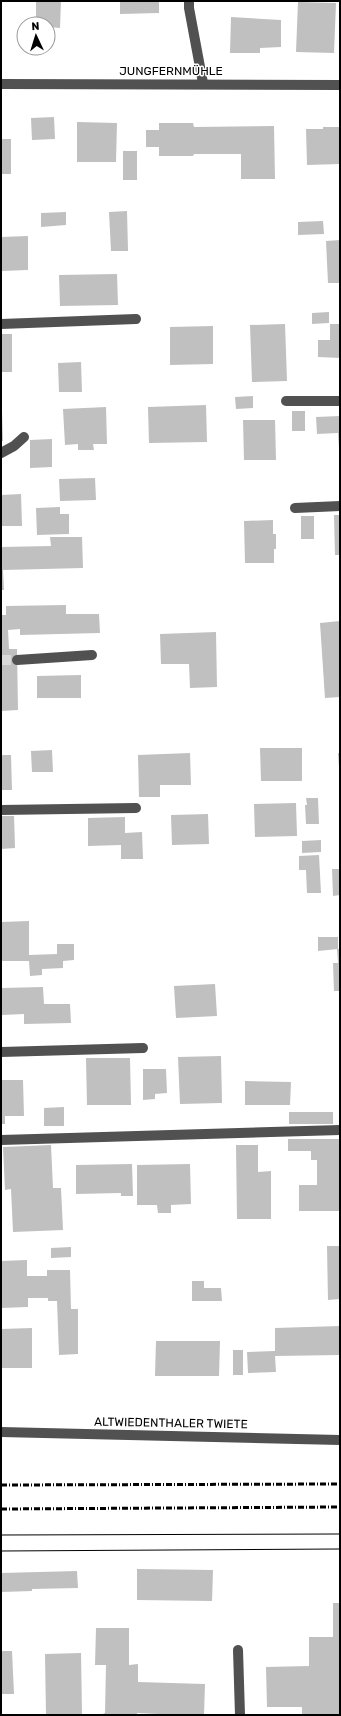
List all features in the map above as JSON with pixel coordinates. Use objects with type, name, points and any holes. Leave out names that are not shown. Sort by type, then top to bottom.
[{"type":"street","points":[[189,1],[188,8],[203,84]]},
{"type":"street","name":"JUNGFERNMÜHLE","points":[[1,84],[340,85]]},
{"type":"street","points":[[1,324],[136,319]]},
{"type":"street","points":[[286,401],[340,401]]},
{"type":"street","points":[[1,453],[14,446],[24,437]]},
{"type":"street","points":[[295,508],[340,506]]},
{"type":"street","points":[[17,660],[92,655]]},
{"type":"street","points":[[1,810],[136,808]]},
{"type":"street","points":[[1,1052],[143,1048]]},
{"type":"street","points":[[1,1140],[340,1130]]},
{"type":"street","name":"ALTWIEDENTHALER TWIETE","points":[[1,1432],[340,1440]]},
{"type":"street","points":[[238,1650],[240,1715]]},
{"type":"building","points":[[36,1],[61,1],[60,28],[56,28],[56,16],[36,16]]},
{"type":"building","points":[[120,1],[159,1],[159,13],[120,14]]},
{"type":"building","points":[[298,2],[336,3],[334,53],[296,52]]},
{"type":"building","points":[[231,17],[281,20],[281,47],[260,48],[260,53],[230,53]]},
{"type":"building","points":[[54,117],[55,139],[32,140],[31,118]]},
{"type":"building","points":[[77,122],[117,123],[116,162],[77,162]]},
{"type":"building","points":[[159,123],[193,123],[194,127],[274,126],[275,179],[241,179],[241,154],[159,156],[159,147],[146,147],[146,130],[159,130]]},
{"type":"building","points":[[323,127],[340,127],[340,164],[307,165],[306,129],[323,129]]},
{"type":"building","points":[[1,139],[11,139],[11,174],[1,174]]},
{"type":"building","points":[[123,151],[137,151],[137,180],[123,180]]},
{"type":"building","points":[[127,211],[128,251],[111,251],[109,212]]},
{"type":"building","points":[[66,212],[66,225],[41,227],[41,213]]},
{"type":"building","points":[[323,221],[324,234],[298,235],[298,222]]},
{"type":"building","points":[[28,236],[28,270],[1,271],[1,237]]},
{"type":"building","points":[[340,240],[340,283],[328,283],[326,241]]},
{"type":"building","points":[[117,274],[118,305],[60,306],[59,275]]},
{"type":"building","points":[[329,312],[329,323],[312,324],[312,313]]},
{"type":"building","points":[[285,324],[287,381],[252,382],[250,325]]},
{"type":"building","points":[[330,324],[340,324],[340,358],[318,357],[318,340],[330,340]]},
{"type":"building","points":[[213,326],[213,364],[170,365],[170,327]]},
{"type":"building","points":[[1,334],[12,334],[12,372],[1,372]]},
{"type":"building","points":[[81,362],[82,392],[59,392],[58,363]]},
{"type":"building","points":[[253,396],[253,408],[236,409],[235,397]]},
{"type":"building","points":[[206,405],[207,442],[149,443],[148,407]]},
{"type":"building","points":[[106,407],[107,444],[93,444],[94,450],[78,450],[78,444],[65,445],[63,409]]},
{"type":"building","points":[[292,411],[305,411],[305,431],[292,431]]},
{"type":"building","points":[[2,412],[3,441],[1,441]]},
{"type":"building","points":[[340,416],[339,448],[338,433],[317,434],[316,417]]},
{"type":"building","points":[[243,420],[275,420],[276,460],[244,460]]},
{"type":"building","points":[[52,439],[52,467],[30,468],[30,440]]},
{"type":"building","points":[[95,478],[96,500],[60,501],[59,479]]},
{"type":"building","points":[[21,494],[22,526],[1,526],[1,495]]},
{"type":"building","points":[[60,507],[60,514],[69,514],[69,534],[37,535],[36,508]]},
{"type":"building","points":[[334,515],[340,515],[340,555],[335,555]]},
{"type":"building","points":[[301,516],[314,516],[314,539],[301,539]]},
{"type":"building","points":[[273,520],[273,534],[276,534],[274,563],[245,563],[244,521]]},
{"type":"building","points":[[50,537],[82,537],[83,568],[3,570],[4,590],[1,590],[1,547],[51,546]]},
{"type":"building","points":[[66,605],[66,614],[99,614],[100,633],[20,635],[20,629],[8,630],[9,649],[17,649],[18,710],[1,711],[1,615],[6,615],[6,606]]},
{"type":"building","points":[[340,621],[340,697],[325,698],[320,623]]},
{"type":"building","points":[[216,632],[217,687],[190,688],[189,664],[161,664],[160,634]]},
{"type":"building","points":[[81,675],[81,698],[37,698],[37,676]]},
{"type":"building","points":[[260,748],[302,748],[302,781],[261,781]]},
{"type":"building","points":[[52,750],[53,772],[32,772],[31,751]]},
{"type":"building","points":[[190,753],[191,785],[160,785],[160,797],[139,797],[138,755]]},
{"type":"building","points":[[338,753],[340,753],[340,767],[339,767]]},
{"type":"building","points":[[1,755],[11,755],[12,790],[1,790]]},
{"type":"building","points":[[306,798],[318,798],[319,824],[306,824]]},
{"type":"building","points":[[296,803],[297,836],[255,837],[254,804]]},
{"type":"building","points":[[208,814],[209,844],[172,845],[171,815]]},
{"type":"building","points":[[1,816],[14,816],[15,848],[1,849]]},
{"type":"building","points":[[125,817],[125,833],[142,832],[143,859],[121,859],[121,845],[88,846],[88,818]]},
{"type":"building","points":[[321,840],[321,852],[302,853],[302,841]]},
{"type":"building","points":[[319,855],[321,893],[307,893],[306,870],[299,870],[299,856]]},
{"type":"building","points":[[332,869],[340,869],[340,895],[333,896]]},
{"type":"building","points":[[29,921],[29,955],[57,954],[57,944],[74,944],[74,960],[63,961],[63,968],[42,969],[42,975],[30,976],[29,961],[1,961],[1,922]]},
{"type":"building","points":[[318,937],[338,937],[338,949],[318,951]]},
{"type":"building","points":[[337,949],[340,949],[340,991],[334,991],[333,963],[338,963]]},
{"type":"building","points":[[215,984],[217,1016],[176,1018],[174,986]]},
{"type":"building","points":[[43,987],[44,1004],[70,1004],[71,1023],[24,1024],[24,1014],[2,1015],[1,988]]},
{"type":"building","points":[[221,1056],[222,1103],[180,1104],[178,1057]]},
{"type":"building","points":[[86,1058],[130,1058],[131,1105],[87,1105]]},
{"type":"building","points":[[143,1069],[166,1069],[167,1093],[155,1094],[155,1099],[143,1100]]},
{"type":"building","points":[[1,1080],[23,1080],[24,1116],[5,1116],[5,1124],[1,1124]]},
{"type":"building","points":[[245,1081],[291,1082],[290,1105],[245,1105]]},
{"type":"building","points":[[64,1107],[64,1126],[44,1126],[44,1108]]},
{"type":"building","points":[[289,1112],[333,1112],[333,1124],[289,1124]]},
{"type":"building","points":[[288,1139],[340,1139],[340,1211],[299,1211],[299,1185],[317,1185],[317,1160],[311,1160],[311,1151],[288,1151]]},
{"type":"building","points":[[51,1145],[53,1188],[61,1188],[63,1230],[13,1232],[11,1189],[5,1190],[3,1147]]},
{"type":"building","points":[[236,1145],[258,1145],[258,1172],[271,1171],[271,1219],[237,1219]]},
{"type":"building","points":[[132,1164],[133,1196],[121,1196],[121,1193],[76,1194],[76,1165]]},
{"type":"building","points":[[190,1164],[191,1204],[171,1205],[171,1213],[158,1213],[157,1205],[137,1205],[137,1165]]},
{"type":"building","points":[[327,1246],[340,1246],[340,1299],[328,1300]]},
{"type":"building","points":[[71,1247],[71,1257],[51,1258],[51,1248]]},
{"type":"building","points":[[27,1260],[27,1276],[47,1276],[47,1270],[70,1270],[71,1309],[78,1309],[78,1354],[59,1355],[57,1301],[48,1301],[48,1298],[28,1298],[28,1307],[1,1308],[1,1261]]},
{"type":"building","points":[[192,1281],[204,1281],[204,1288],[221,1288],[222,1301],[192,1301]]},
{"type":"building","points":[[340,1326],[340,1355],[275,1356],[276,1372],[248,1373],[247,1352],[275,1351],[275,1328]]},
{"type":"building","points":[[32,1328],[32,1368],[1,1368],[1,1329]]},
{"type":"building","points":[[156,1341],[220,1341],[219,1376],[155,1376]]},
{"type":"building","points":[[233,1350],[243,1350],[243,1375],[233,1375]]},
{"type":"building","points":[[137,1569],[213,1570],[212,1601],[137,1600]]},
{"type":"building","points":[[77,1571],[78,1588],[32,1589],[32,1591],[1,1592],[1,1573]]},
{"type":"building","points":[[333,1603],[340,1603],[340,1715],[302,1715],[302,1707],[267,1707],[266,1667],[309,1666],[309,1637],[333,1637]]},
{"type":"building","points":[[96,1628],[129,1628],[129,1665],[138,1664],[138,1682],[205,1684],[204,1715],[158,1715],[137,1713],[137,1715],[100,1715],[105,1713],[106,1665],[95,1665]]},
{"type":"building","points":[[1,1651],[12,1651],[14,1694],[1,1694]]},
{"type":"building","points":[[81,1653],[82,1715],[46,1715],[45,1654]]},
{"type":"tunnel","points":[[1,660],[17,660]]},
{"type":"tram line","points":[[1,1535],[340,1534]]},
{"type":"tram line","points":[[1,1551],[340,1549]]},
{"type":"railway","points":[[1,1485],[340,1484]]},
{"type":"railway","points":[[1,1509],[340,1507]]}]
